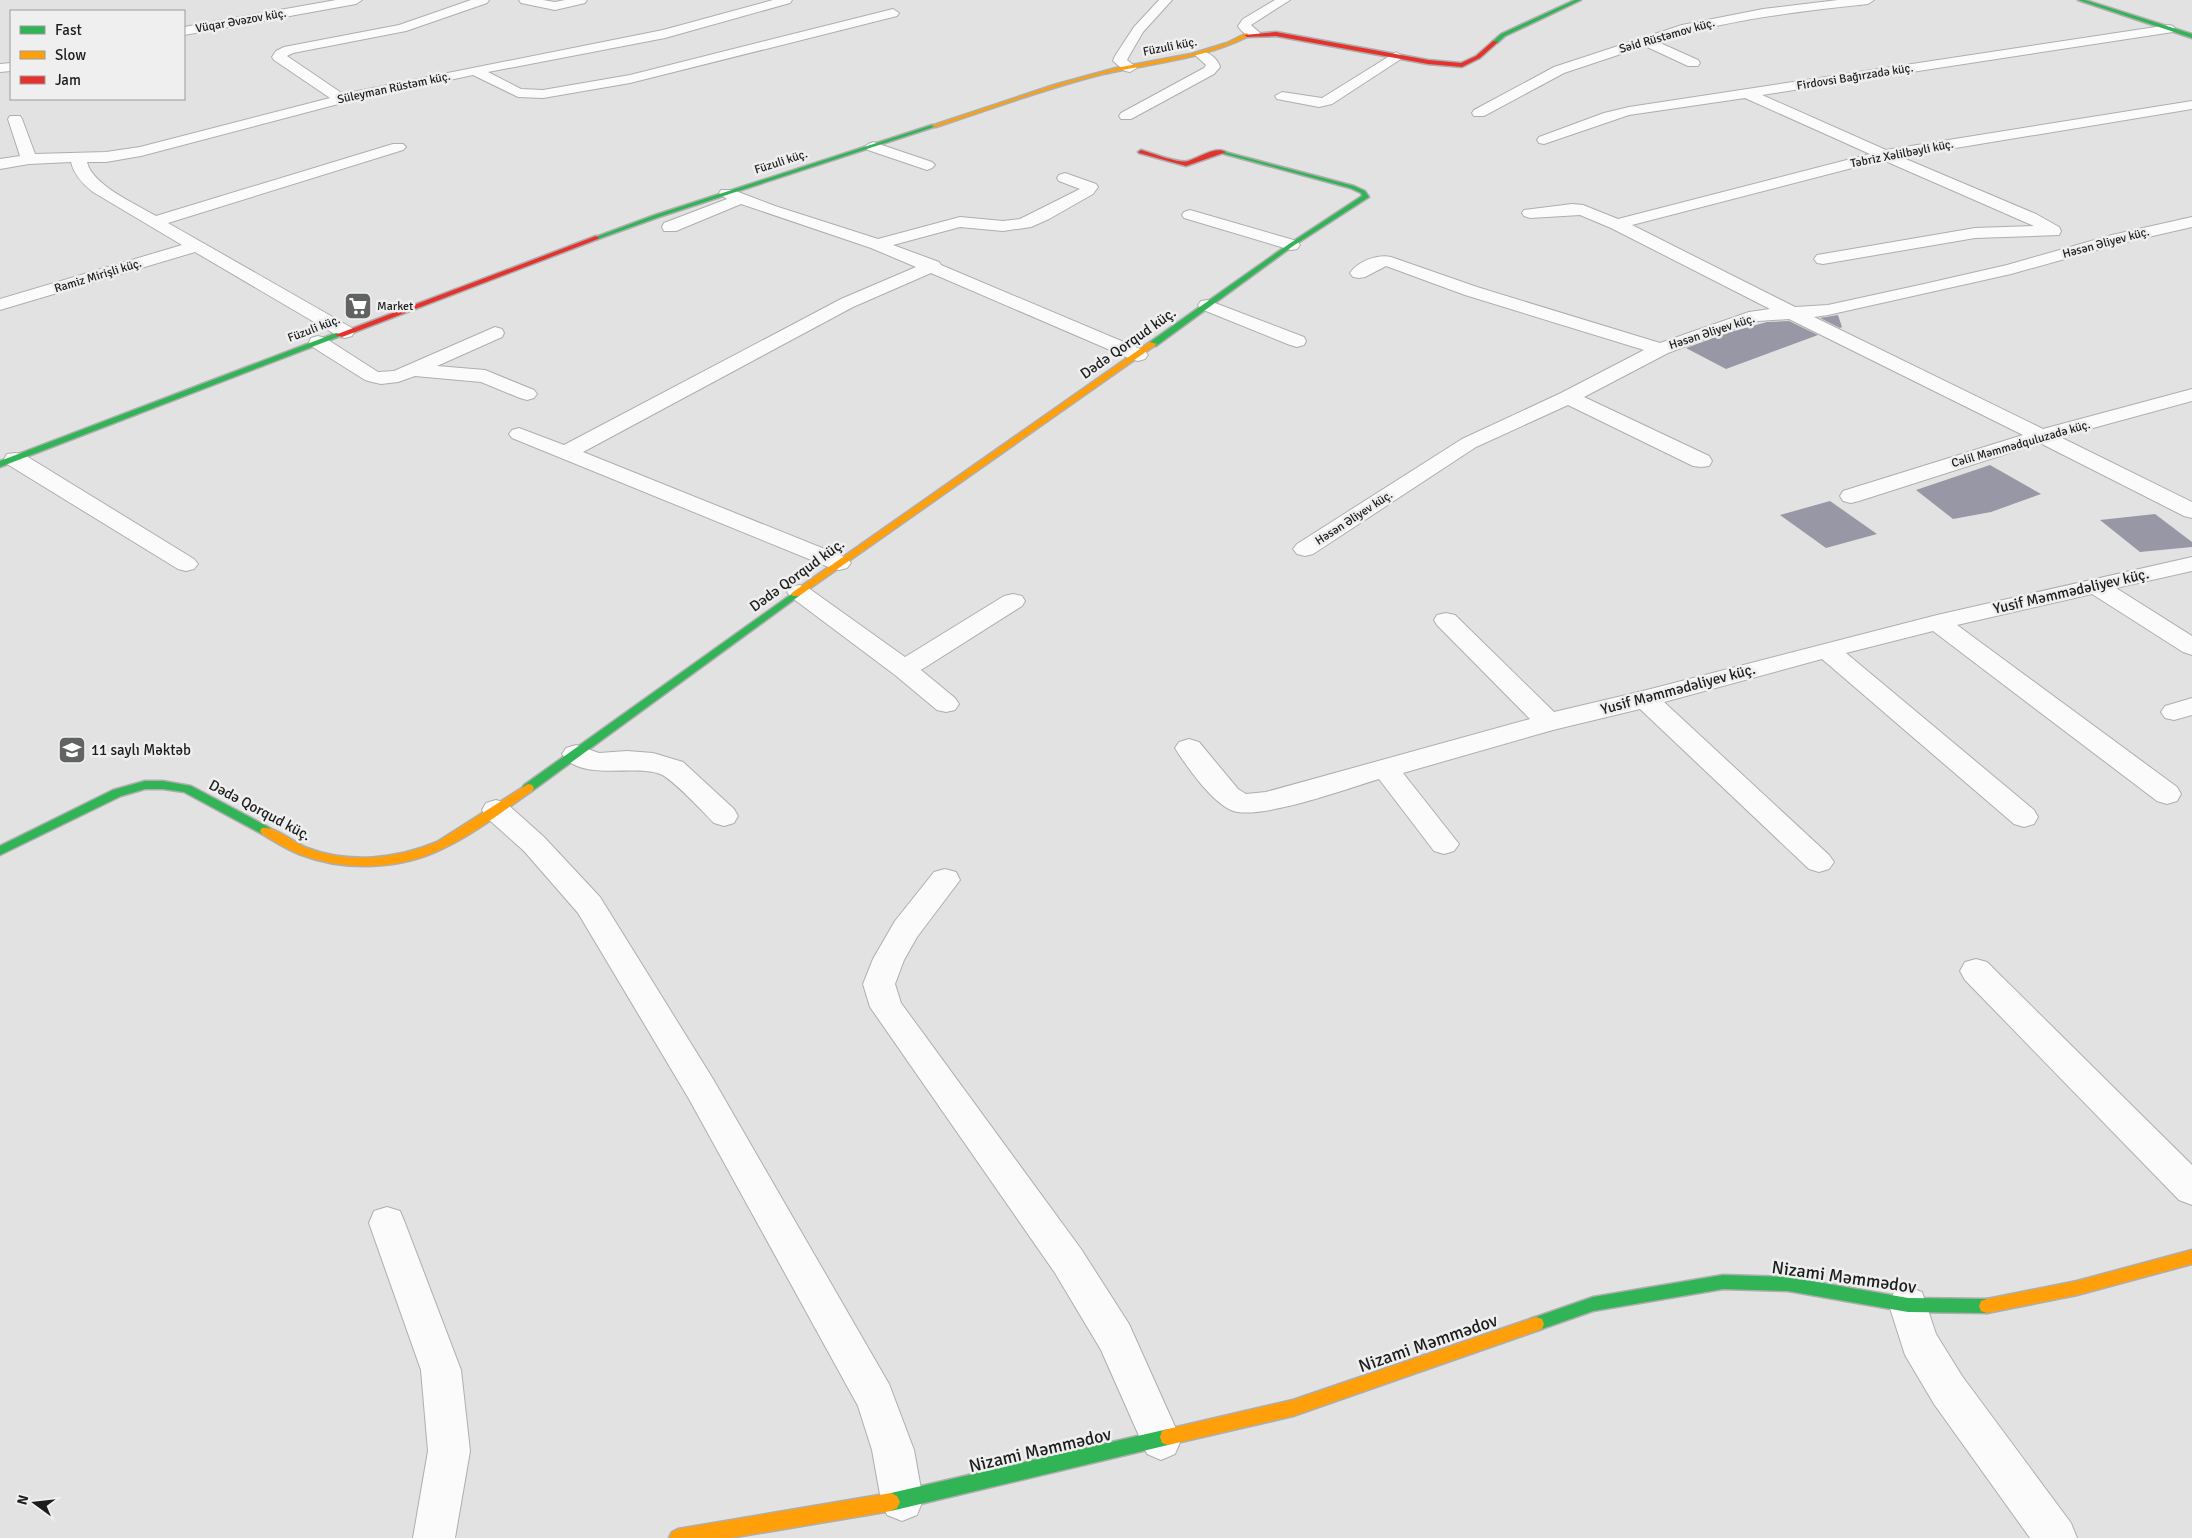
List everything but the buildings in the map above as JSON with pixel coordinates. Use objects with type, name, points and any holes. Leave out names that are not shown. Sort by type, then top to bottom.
[{"type":"street","points":[[274,0],[292,12]]},
{"type":"street","name":"Vüqar Əvəzov küç.","points":[[185,31],[356,0]]},
{"type":"street","points":[[341,100],[279,57],[282,54],[410,25],[482,0]]},
{"type":"street","points":[[525,0],[555,6],[581,0]]},
{"type":"street","name":"Süleyman Rüstəm küç.","points":[[0,164],[29,159],[106,156],[140,151],[341,100],[475,71],[665,34],[786,0]]},
{"type":"street","points":[[1130,68],[1120,60],[1122,56],[1138,30],[1166,0]]},
{"type":"street","points":[[1254,33],[1244,26],[1247,22],[1284,0]]},
{"type":"street","name":"Füzuli küç.","points":[[7,462],[569,248],[734,196],[1028,94],[1068,82],[1202,55],[1254,33],[1290,36],[1443,65],[1454,65],[1470,62],[1503,35],[1579,0]]},
{"type":"street","name":"Səid Rüstəmov küç.","points":[[1479,113],[1559,70],[1686,28],[1730,19],[1845,1],[1868,0]]},
{"type":"street","points":[[2080,0],[2192,36]]},
{"type":"street","points":[[475,71],[518,93],[543,94],[630,79],[893,13]]},
{"type":"street","points":[[190,18],[199,28]]},
{"type":"street","name":"Firdovsi Bağırzadə küç.","points":[[1544,140],[1609,116],[1629,111],[2169,29]]},
{"type":"street","points":[[1646,41],[1693,62]]},
{"type":"street","points":[[1126,116],[1210,71],[1213,67],[1212,63],[1202,55]]},
{"type":"street","points":[[1282,96],[1319,103],[1327,101],[1396,56]]},
{"type":"street","points":[[1746,93],[2030,218],[2069,232]]},
{"type":"street","name":"Təbriz Xəlilbəyli küç.","points":[[1617,224],[1884,155],[2192,105]]},
{"type":"street","points":[[14,119],[29,159]]},
{"type":"street","points":[[156,221],[398,147]]},
{"type":"street","points":[[873,147],[927,165]]},
{"type":"street","name":"Dədə Qorqud küç.","points":[[0,851],[117,793],[145,785],[163,784],[187,789],[303,851],[332,860],[366,862],[405,858],[440,845],[496,810],[839,563],[1138,355],[1292,245],[1366,197],[1363,192],[1343,184],[1223,152],[1214,153],[1186,164],[1141,152]]},
{"type":"street","points":[[78,158],[79,167],[87,180],[119,201],[345,332]]},
{"type":"street","points":[[877,244],[960,222],[974,221],[1004,226],[1027,223],[1087,191],[1090,187],[1065,178]]},
{"type":"street","points":[[670,227],[734,196],[877,244],[933,266],[1138,355]]},
{"type":"street","points":[[1530,213],[1572,209],[1583,210],[1617,224],[1860,349],[2042,436],[2192,511]]},
{"type":"street","points":[[1190,215],[1292,245]]},
{"type":"street","name":"Həsən Əliyev küç.","points":[[1306,549],[1470,443],[1568,397],[1661,349],[1700,334],[1756,316],[1828,310],[2012,269],[2118,239],[2192,222]]},
{"type":"street","points":[[1823,260],[1976,233],[2069,232],[2118,239]]},
{"type":"street","name":"Ramiz Mirişli küç.","points":[[0,305],[196,246]]},
{"type":"street","points":[[1359,273],[1382,260],[1391,262],[1471,291],[1661,349]]},
{"type":"street","points":[[565,453],[847,302],[933,266]]},
{"type":"street","points":[[1207,305],[1297,341]]},
{"type":"street","points":[[318,342],[372,376],[381,378],[398,376],[495,333]]},
{"type":"street","points":[[414,369],[485,376],[527,394]]},
{"type":"street","name":"Cəlil Məmmədquluzadə küç.","points":[[1851,496],[2042,436],[2192,396]]},
{"type":"street","points":[[1568,397],[1701,462]]},
{"type":"street","points":[[519,434],[839,563]]},
{"type":"street","points":[[7,462],[186,564]]},
{"type":"street","name":"Yusif Məmmədəliyev küç.","points":[[1189,748],[1228,796],[1242,804],[1266,802],[1386,770],[1549,722],[1645,700],[1827,650],[1937,622],[2192,564]]},
{"type":"street","points":[[2096,586],[2192,647]]},
{"type":"street","points":[[799,592],[904,669],[946,704]]},
{"type":"street","points":[[904,669],[1013,601]]},
{"type":"street","points":[[1446,620],[1549,722]]},
{"type":"street","points":[[1937,622],[2167,794]]},
{"type":"street","points":[[1827,650],[2024,817]]},
{"type":"street","points":[[1645,700],[1819,862]]},
{"type":"street","points":[[576,754],[596,762],[654,762],[673,768],[724,816]]},
{"type":"street","points":[[1386,770],[1444,844]]},
{"type":"street","points":[[496,810],[534,844],[589,905],[701,1089],[875,1398],[893,1450],[902,1500]]},
{"type":"street","points":[[944,880],[906,929],[889,959],[879,984],[886,1007],[1068,1261],[1115,1337],[1160,1440]]},
{"type":"street","points":[[1976,971],[2192,1189]]},
{"type":"street","points":[[387,1223],[441,1370],[449,1451],[434,1538]]},
{"type":"street","name":"Nizami Məmmədov","points":[[678,1538],[902,1500],[1293,1408],[1593,1304],[1723,1282],[1788,1284],[1908,1305],[1985,1306],[2078,1288],[2192,1257]]},
{"type":"street","points":[[1908,1305],[1919,1342],[1948,1390],[2056,1538]]},
{"type":"traffic: fast","points":[[1495,42],[1503,35],[1579,0]]},
{"type":"traffic: fast","points":[[2080,0],[2192,36]]},
{"type":"traffic: fast","points":[[596,238],[657,216],[934,126]]},
{"type":"traffic: fast","points":[[1153,344],[1291,245],[1366,197],[1363,192],[1352,187],[1223,152]]},
{"type":"traffic: fast","points":[[0,464],[339,335]]},
{"type":"traffic: fast","points":[[528,788],[796,594]]},
{"type":"traffic: fast","points":[[0,851],[117,793],[145,785],[163,785],[187,789],[266,831]]},
{"type":"traffic: fast","points":[[1536,1324],[1593,1304],[1723,1282],[1788,1284],[1908,1305],[1987,1306]]},
{"type":"traffic: fast","points":[[891,1502],[1168,1437]]},
{"type":"traffic: slow","points":[[934,126],[1097,74],[1174,60],[1211,51],[1247,35]]},
{"type":"traffic: slow","points":[[796,594],[1153,344]]},
{"type":"traffic: slow","points":[[266,831],[298,849],[337,860],[373,862],[391,860],[409,857],[441,845],[475,825],[528,788]]},
{"type":"traffic: slow","points":[[1987,1306],[2077,1288],[2192,1257]]},
{"type":"traffic: slow","points":[[1168,1437],[1293,1408],[1536,1324]]},
{"type":"traffic: slow","points":[[678,1538],[891,1502]]},
{"type":"traffic: jam","points":[[1247,35],[1276,34],[1428,62],[1462,65],[1478,57],[1495,42]]},
{"type":"traffic: jam","points":[[1141,152],[1186,164],[1214,153],[1223,152]]},
{"type":"traffic: jam","points":[[339,335],[596,238]]},
{"type":"place","name":"Market","points":[[358,306]]},
{"type":"place","name":"11 saylı Məktəb","points":[[72,750]]}]
